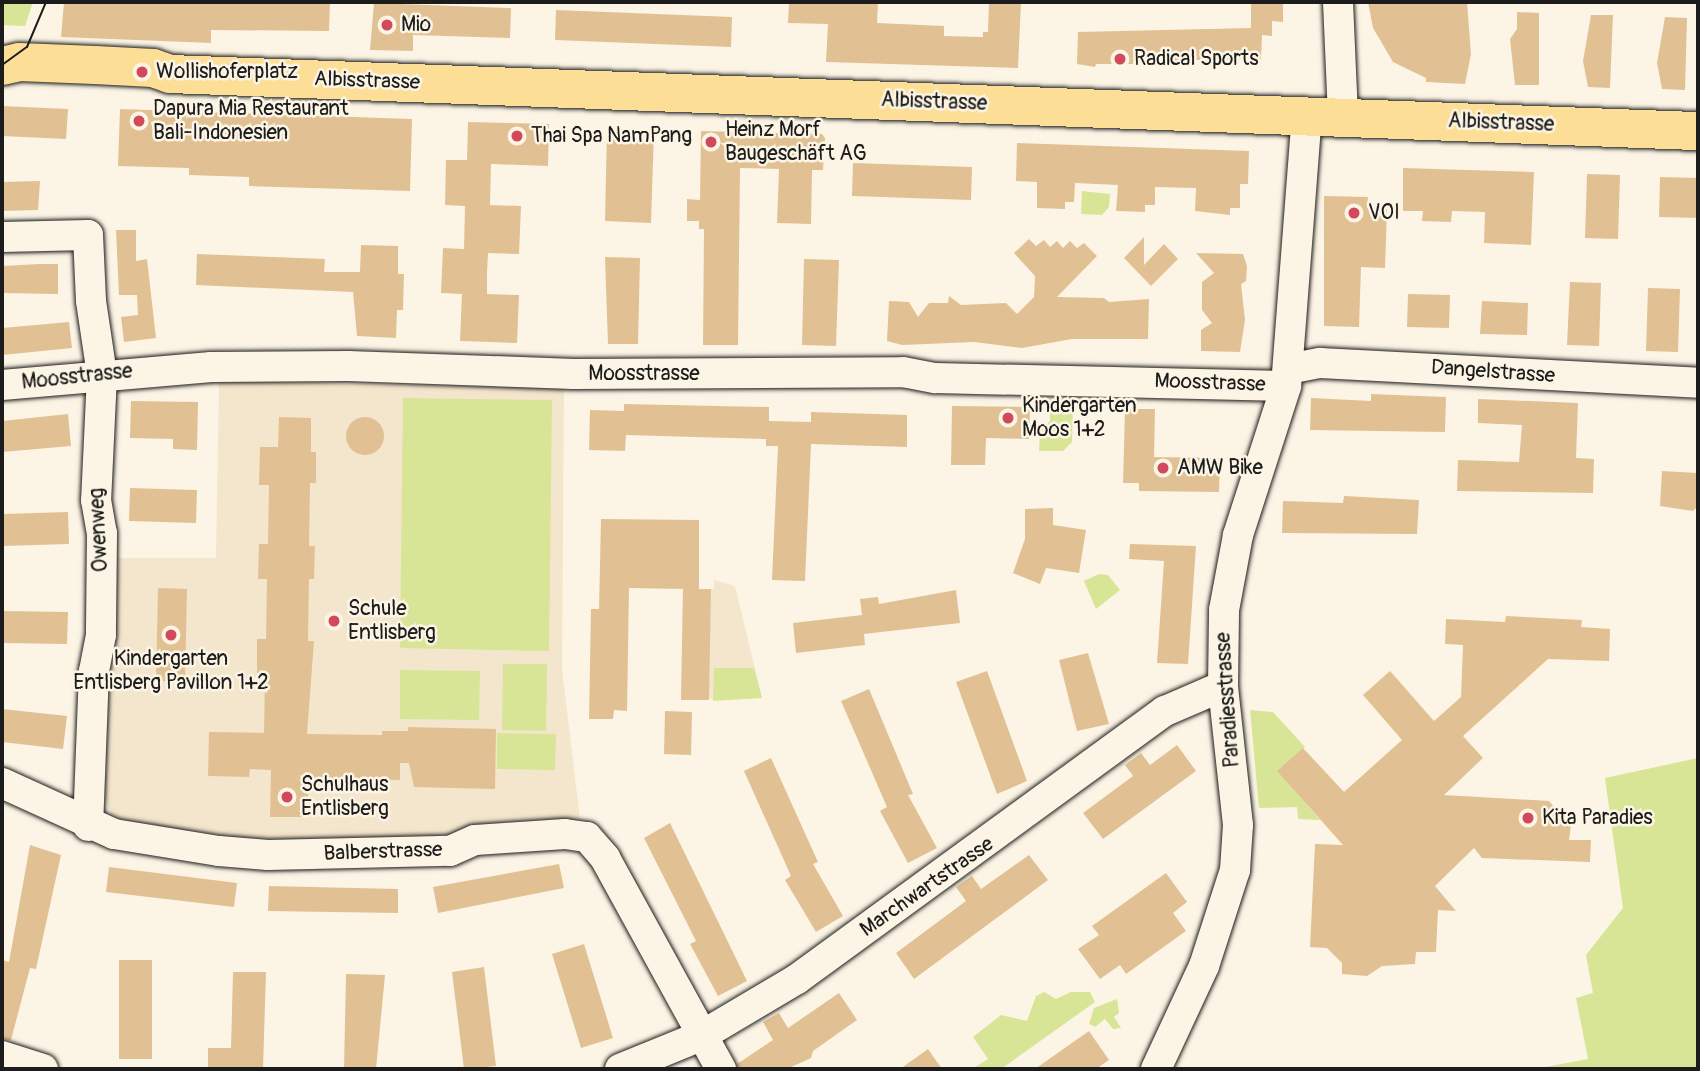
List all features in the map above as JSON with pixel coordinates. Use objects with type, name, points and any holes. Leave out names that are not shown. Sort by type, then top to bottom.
[{"type":"main road","name":"Albisstrasse","points":[[2,66],[19,62],[131,66],[170,74],[1698,131]]},
{"type":"main road","name":"Albisstrasse","points":[[2,76],[21,84],[144,89],[170,74]]},
{"type":"street","name":"Paradiesstrasse","points":[[1156,1069],[1204,966],[1235,870],[1238,825],[1223,686],[1224,610],[1238,535],[1287,377],[1325,116],[1338,2]]},
{"type":"street","name":"Owenweg","points":[[2,237],[88,234],[91,301],[102,375],[96,500],[102,533],[102,635],[94,671],[88,826]]},
{"type":"street","name":"Dangelstrasse","points":[[1287,377],[1320,363],[1698,383]]},
{"type":"street","name":"Moosstrasse","points":[[2,385],[211,367],[360,366],[574,374],[902,372],[935,378],[1287,377]]},
{"type":"street","name":"Marchwartstrasse","points":[[620,1069],[701,1036],[797,979],[1165,711],[1223,686]]},
{"type":"street","name":"Balberstrasse","points":[[2,783],[88,826],[172,845],[261,855],[450,851],[486,839],[587,837],[605,858],[701,1036]]},
{"type":"street","points":[[701,1036],[722,1069]]},
{"type":"street","points":[[2,1056],[43,1069]]},
{"type":"shaded area","name":"Schule Entlisberg","points":[[219,381],[564,388],[562,669],[580,819],[393,841],[221,838],[128,823],[110,812],[103,791],[107,558],[216,558]]},
{"type":"shaded area","points":[[714,580],[735,586],[762,698],[681,700],[683,589],[714,589]]},
{"type":"green space","points":[[2,2],[33,2],[25,26],[2,25]]},
{"type":"green space","points":[[1082,191],[1110,194],[1109,207],[1102,215],[1081,214]]},
{"type":"green space","points":[[403,398],[552,400],[549,651],[400,648]]},
{"type":"green space","points":[[1050,406],[1073,406],[1072,442],[1063,451],[1039,451],[1040,432],[1050,421]]},
{"type":"green space","points":[[1099,574],[1108,575],[1120,590],[1096,609],[1084,581]]},
{"type":"green space","points":[[503,664],[547,664],[546,731],[502,730]]},
{"type":"green space","points":[[714,668],[754,668],[762,698],[713,701]]},
{"type":"green space","points":[[400,670],[480,671],[479,720],[400,719]]},
{"type":"green space","points":[[1250,710],[1273,712],[1305,747],[1278,771],[1320,820],[1298,819],[1297,807],[1259,808]]},
{"type":"green space","points":[[497,733],[556,734],[555,770],[497,769]]},
{"type":"green space","points":[[1698,758],[1698,1069],[1534,1069],[1588,1059],[1576,998],[1593,993],[1586,955],[1623,908],[1605,778]]},
{"type":"green space","points":[[1044,992],[1056,999],[1071,992],[1090,992],[1095,1002],[1001,1069],[972,1069],[988,1059],[973,1037],[1001,1015],[1027,1021],[1036,996]]},
{"type":"green space","points":[[1117,999],[1119,1013],[1114,1017],[1121,1028],[1113,1029],[1105,1019],[1095,1027],[1089,1024],[1094,1008]]},
{"type":"building","points":[[64,2],[330,2],[329,31],[211,30],[211,43],[61,37]]},
{"type":"building","points":[[789,2],[878,2],[877,23],[944,26],[944,36],[983,37],[983,32],[988,32],[989,2],[1021,2],[1018,68],[826,62],[828,24],[788,23]]},
{"type":"building","points":[[1251,2],[1283,2],[1283,22],[1272,21],[1272,36],[1262,35],[1261,59],[1133,61],[1133,64],[1096,64],[1095,67],[1077,64],[1078,32],[1251,28]]},
{"type":"building","points":[[1368,2],[1467,2],[1471,54],[1465,84],[1426,82],[1426,78],[1393,62],[1373,28]]},
{"type":"building","points":[[374,3],[511,8],[510,38],[413,35],[413,51],[370,50]]},
{"type":"building","points":[[556,10],[732,17],[731,47],[555,40]]},
{"type":"building","points":[[1517,12],[1539,13],[1539,85],[1515,85],[1510,39],[1517,29]]},
{"type":"building","points":[[1591,15],[1613,15],[1610,88],[1588,87],[1583,61]]},
{"type":"building","points":[[1665,17],[1687,18],[1685,90],[1662,89],[1657,63]]},
{"type":"building","points":[[2,106],[68,109],[66,139],[2,136]]},
{"type":"building","points":[[120,109],[412,119],[410,191],[249,186],[249,177],[189,175],[189,168],[118,166]]},
{"type":"building","points":[[468,122],[549,124],[548,166],[491,164],[490,205],[521,206],[519,254],[488,253],[487,273],[487,294],[519,295],[517,343],[460,341],[462,294],[441,293],[443,248],[464,249],[465,206],[445,205],[446,160],[467,160]]},
{"type":"building","points":[[607,129],[654,130],[651,223],[605,221]]},
{"type":"building","points":[[701,131],[822,134],[825,138],[823,170],[812,170],[811,224],[777,223],[779,169],[740,168],[738,345],[703,345],[704,229],[699,229],[699,221],[687,221],[687,199],[700,200]]},
{"type":"building","points":[[1017,143],[1249,151],[1248,184],[1240,184],[1240,208],[1230,208],[1230,215],[1195,211],[1196,188],[1155,187],[1155,205],[1145,205],[1145,212],[1116,211],[1118,185],[1075,183],[1074,202],[1065,202],[1065,209],[1037,208],[1037,182],[1016,181]]},
{"type":"building","points":[[853,163],[972,167],[971,200],[852,196]]},
{"type":"building","points":[[1403,168],[1534,172],[1531,245],[1484,243],[1485,212],[1452,211],[1451,222],[1422,221],[1423,211],[1403,211]]},
{"type":"building","points":[[1587,174],[1620,175],[1618,239],[1585,238]]},
{"type":"building","points":[[1660,177],[1698,178],[1698,218],[1659,217]]},
{"type":"building","points":[[40,181],[38,210],[2,211],[2,182]]},
{"type":"building","points":[[1324,196],[1368,197],[1367,208],[1387,209],[1385,268],[1361,267],[1359,327],[1324,326]]},
{"type":"building","points":[[116,230],[136,230],[136,261],[147,259],[156,338],[124,342],[121,317],[138,315],[137,295],[119,295]]},
{"type":"building","points":[[1144,237],[1144,265],[1164,244],[1178,259],[1151,286],[1124,258]]},
{"type":"building","points":[[1029,239],[1036,246],[1044,240],[1050,247],[1057,241],[1063,248],[1070,241],[1077,248],[1084,243],[1097,256],[1057,297],[1104,298],[1109,302],[1149,299],[1148,339],[1072,339],[1022,348],[974,342],[902,345],[887,341],[889,301],[909,302],[918,317],[929,303],[948,303],[949,296],[961,305],[1006,303],[1017,314],[1034,297],[1035,276],[1014,253]]},
{"type":"building","points":[[361,245],[398,246],[398,274],[404,274],[403,310],[397,310],[396,338],[357,336],[353,292],[196,285],[197,254],[325,259],[324,272],[360,272]]},
{"type":"building","points":[[1196,253],[1243,254],[1247,266],[1246,281],[1241,284],[1245,320],[1240,352],[1201,351],[1201,330],[1212,323],[1202,310],[1202,282],[1214,273]]},
{"type":"building","points":[[605,257],[640,258],[638,344],[608,344]]},
{"type":"building","points":[[804,259],[839,260],[836,346],[802,345]]},
{"type":"building","points":[[58,264],[58,294],[2,293],[2,266]]},
{"type":"building","points":[[1570,282],[1601,283],[1599,346],[1567,345]]},
{"type":"building","points":[[1648,288],[1680,289],[1678,352],[1646,351]]},
{"type":"building","points":[[1408,294],[1450,295],[1449,328],[1407,327]]},
{"type":"building","points":[[1482,301],[1528,303],[1527,335],[1480,334]]},
{"type":"building","points":[[69,322],[72,348],[2,355],[2,328]]},
{"type":"building","points":[[1371,394],[1446,397],[1445,432],[1310,430],[1311,398],[1371,401]]},
{"type":"building","points":[[1478,399],[1578,403],[1576,458],[1594,459],[1593,493],[1457,491],[1458,460],[1519,462],[1522,425],[1478,423]]},
{"type":"building","points":[[131,401],[198,402],[197,450],[173,449],[173,439],[130,438]]},
{"type":"building","points":[[624,404],[769,407],[769,421],[811,422],[811,412],[907,415],[907,447],[811,444],[805,581],[772,580],[778,446],[766,446],[766,439],[626,435],[625,451],[589,450],[590,410],[624,411]]},
{"type":"building","points":[[952,406],[1030,407],[1029,439],[986,438],[985,465],[951,465]]},
{"type":"building","points":[[1125,409],[1155,409],[1154,457],[1220,458],[1219,492],[1139,491],[1139,483],[1123,483]]},
{"type":"building","points":[[68,414],[71,446],[2,452],[2,421]]},
{"type":"building","points":[[279,417],[311,418],[311,452],[316,452],[316,483],[310,483],[309,546],[315,546],[314,579],[309,579],[308,641],[314,641],[307,734],[382,735],[382,731],[408,731],[408,727],[496,729],[495,789],[414,787],[409,763],[400,763],[400,780],[309,778],[307,817],[270,817],[271,770],[250,769],[249,777],[208,776],[209,732],[264,733],[265,673],[257,673],[257,639],[266,639],[267,579],[258,579],[259,544],[268,544],[269,485],[259,485],[260,447],[278,447]]},
{"type":"building","points":[[365,417],[378,423],[384,436],[378,449],[365,455],[352,449],[346,436],[352,423]]},
{"type":"building","points":[[1662,471],[1698,473],[1698,506],[1693,511],[1660,506]]},
{"type":"building","points":[[130,488],[197,490],[196,523],[129,521]]},
{"type":"building","points":[[1344,496],[1419,500],[1417,534],[1282,533],[1283,501],[1343,503]]},
{"type":"building","points":[[1053,508],[1053,525],[1086,530],[1079,573],[1046,568],[1040,584],[1013,573],[1025,539],[1025,509]]},
{"type":"building","points":[[68,512],[69,544],[2,546],[2,514]]},
{"type":"building","points":[[601,519],[699,520],[699,589],[711,589],[709,700],[681,700],[683,589],[629,588],[627,711],[614,710],[613,719],[589,719],[591,609],[599,609]]},
{"type":"building","points":[[1130,544],[1196,546],[1188,664],[1157,663],[1164,561],[1129,559]]},
{"type":"building","name":"Kindergarten Entlisberg Pavillon 1+2","points":[[158,588],[187,589],[185,682],[156,681]]},
{"type":"building","points":[[956,590],[960,623],[864,634],[865,645],[796,653],[793,623],[862,615],[860,599],[878,597],[879,604]]},
{"type":"building","points":[[2,611],[68,612],[67,644],[2,643]]},
{"type":"building","points":[[1506,616],[1582,620],[1581,627],[1610,629],[1609,661],[1548,659],[1463,736],[1483,758],[1444,795],[1549,801],[1563,818],[1572,818],[1569,840],[1591,840],[1590,862],[1482,858],[1474,848],[1435,886],[1456,911],[1438,910],[1436,952],[1416,952],[1415,964],[1382,966],[1367,976],[1342,974],[1342,963],[1327,948],[1310,947],[1315,844],[1343,845],[1277,771],[1303,748],[1344,792],[1402,740],[1363,695],[1390,671],[1434,721],[1461,697],[1463,645],[1445,644],[1446,619],[1505,622]]},
{"type":"building","points":[[1088,653],[1109,724],[1077,731],[1059,660]]},
{"type":"building","points":[[987,671],[1027,781],[997,794],[956,682]]},
{"type":"building","points":[[869,689],[913,794],[908,795],[937,848],[908,863],[880,811],[887,807],[841,701]]},
{"type":"building","points":[[2,709],[67,716],[63,749],[2,742]]},
{"type":"building","points":[[665,711],[692,712],[691,755],[664,754]]},
{"type":"building","points":[[1177,745],[1196,771],[1103,839],[1083,813],[1133,776],[1125,765],[1141,753],[1150,765]]},
{"type":"building","points":[[771,758],[818,862],[813,864],[843,916],[816,932],[785,880],[791,876],[744,771]]},
{"type":"building","points":[[670,823],[747,981],[718,996],[690,944],[696,941],[644,838]]},
{"type":"building","points":[[30,845],[61,855],[36,969],[30,968],[11,1040],[2,1039],[2,960],[9,962]]},
{"type":"building","points":[[1029,855],[1048,880],[914,979],[896,953],[966,901],[956,887],[972,876],[981,889]]},
{"type":"building","points":[[559,864],[564,888],[438,913],[433,887]]},
{"type":"building","points":[[109,867],[237,883],[234,907],[106,892]]},
{"type":"building","points":[[1166,873],[1187,902],[1173,913],[1186,931],[1126,974],[1120,965],[1100,979],[1078,949],[1099,935],[1092,926]]},
{"type":"building","points":[[269,886],[398,889],[398,913],[268,911]]},
{"type":"building","points":[[584,944],[613,1038],[581,1048],[552,954]]},
{"type":"building","points":[[119,960],[152,960],[152,1059],[119,1059]]},
{"type":"building","points":[[484,967],[496,1066],[464,1069],[452,972]]},
{"type":"building","points":[[233,972],[266,972],[263,1069],[208,1069],[208,1048],[231,1048]]},
{"type":"building","points":[[346,974],[385,975],[376,1069],[344,1069]]},
{"type":"building","points":[[839,993],[857,1020],[813,1051],[811,1058],[787,1069],[738,1069],[737,1064],[773,1040],[763,1022],[779,1013],[788,1028]]},
{"type":"building","points":[[1089,1031],[1109,1060],[1096,1069],[1035,1069]]},
{"type":"building","points":[[928,1049],[942,1069],[900,1069]]},
{"type":"tram line","points":[[2,65],[27,47],[46,2]]},
{"type":"place","name":"Mio","points":[[387,25]]},
{"type":"place","name":"Radical Sports","points":[[1120,59]]},
{"type":"place","name":"Wollishoferplatz","points":[[142,72]]},
{"type":"place","name":"Dapura Mia Restaurant Bali-Indonesien","points":[[139,121]]},
{"type":"place","name":"Thai Spa NamPang","points":[[517,136]]},
{"type":"place","name":"Heinz Morf Baugeschäft AG","points":[[711,142]]},
{"type":"place","name":"VOI","points":[[1354,213]]},
{"type":"place","name":"Kindergarten Moos 1+2","points":[[1008,418]]},
{"type":"place","name":"AMW Bike","points":[[1163,468]]},
{"type":"place","name":"Schule Entlisberg","points":[[334,621]]},
{"type":"place","name":"Kindergarten Entlisberg Pavillon 1+2","points":[[171,635]]},
{"type":"place","name":"Schulhaus Entlisberg","points":[[287,797]]},
{"type":"place","name":"Kita Paradies","points":[[1528,818]]}]
